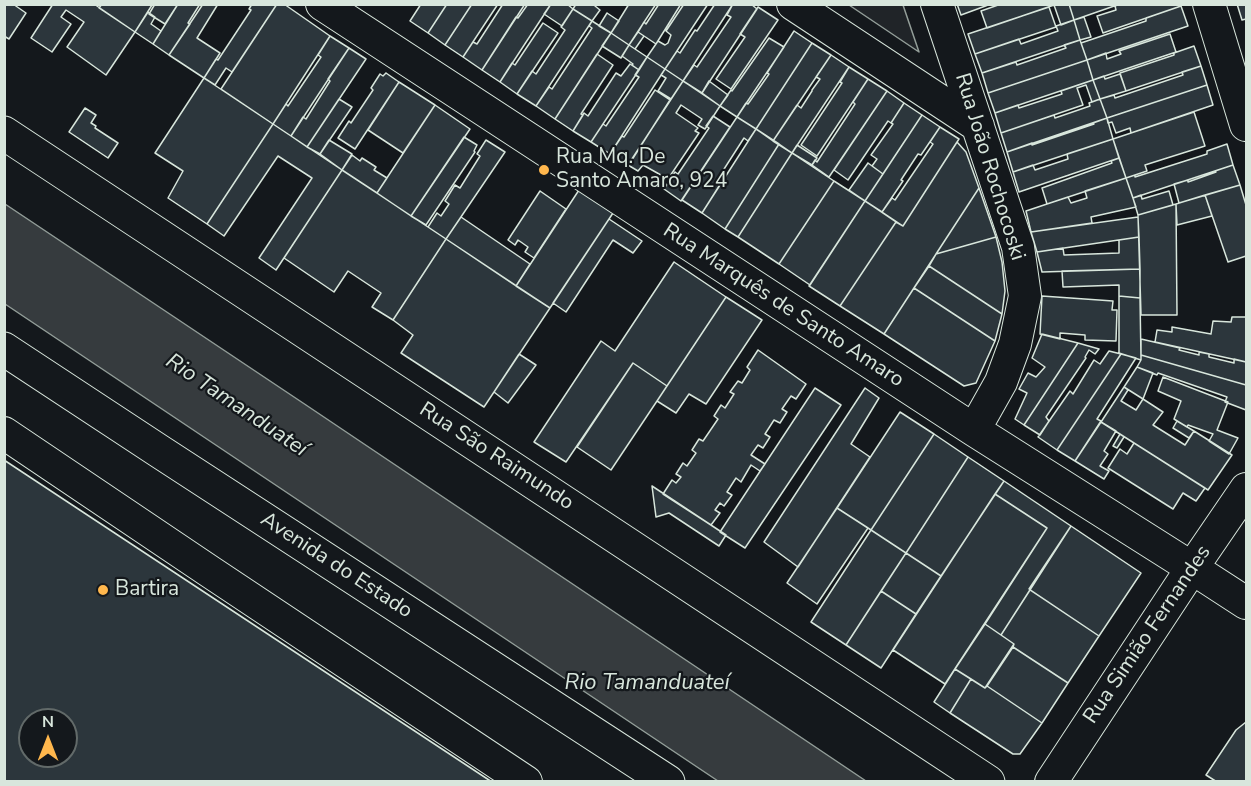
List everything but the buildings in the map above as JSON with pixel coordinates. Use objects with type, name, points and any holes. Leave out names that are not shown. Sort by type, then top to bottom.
[{"type":"highway","name":"Rua São Raimundo","points":[[4,133],[988,782]]},
{"type":"highway","name":"Avenida do Estado","points":[[4,349],[668,782]]},
{"type":"street","name":"Rua Marquês de Santo Amaro","points":[[322,4],[974,430],[1246,603]]},
{"type":"street","points":[[793,4],[978,126]]},
{"type":"street","name":"Rua João Rochocoski","points":[[937,4],[1018,247],[1025,296],[1016,344],[1001,382],[974,430]]},
{"type":"street","points":[[1209,4],[1246,125]]},
{"type":"street","points":[[4,433],[526,782]]},
{"type":"street","name":"Rua Simião Fernandes","points":[[1051,782],[1246,489]]},
{"type":"shaded area","points":[[849,5],[903,5],[919,52]]},
{"type":"water","name":"Rio Tamanduateí","points":[[5,204],[866,781],[718,781],[5,304]]},
{"type":"place","name":"Rua Mq. De Santo Amaro, 924","points":[[544,170]]},
{"type":"place","name":"Bartira","points":[[103,590]]}]
